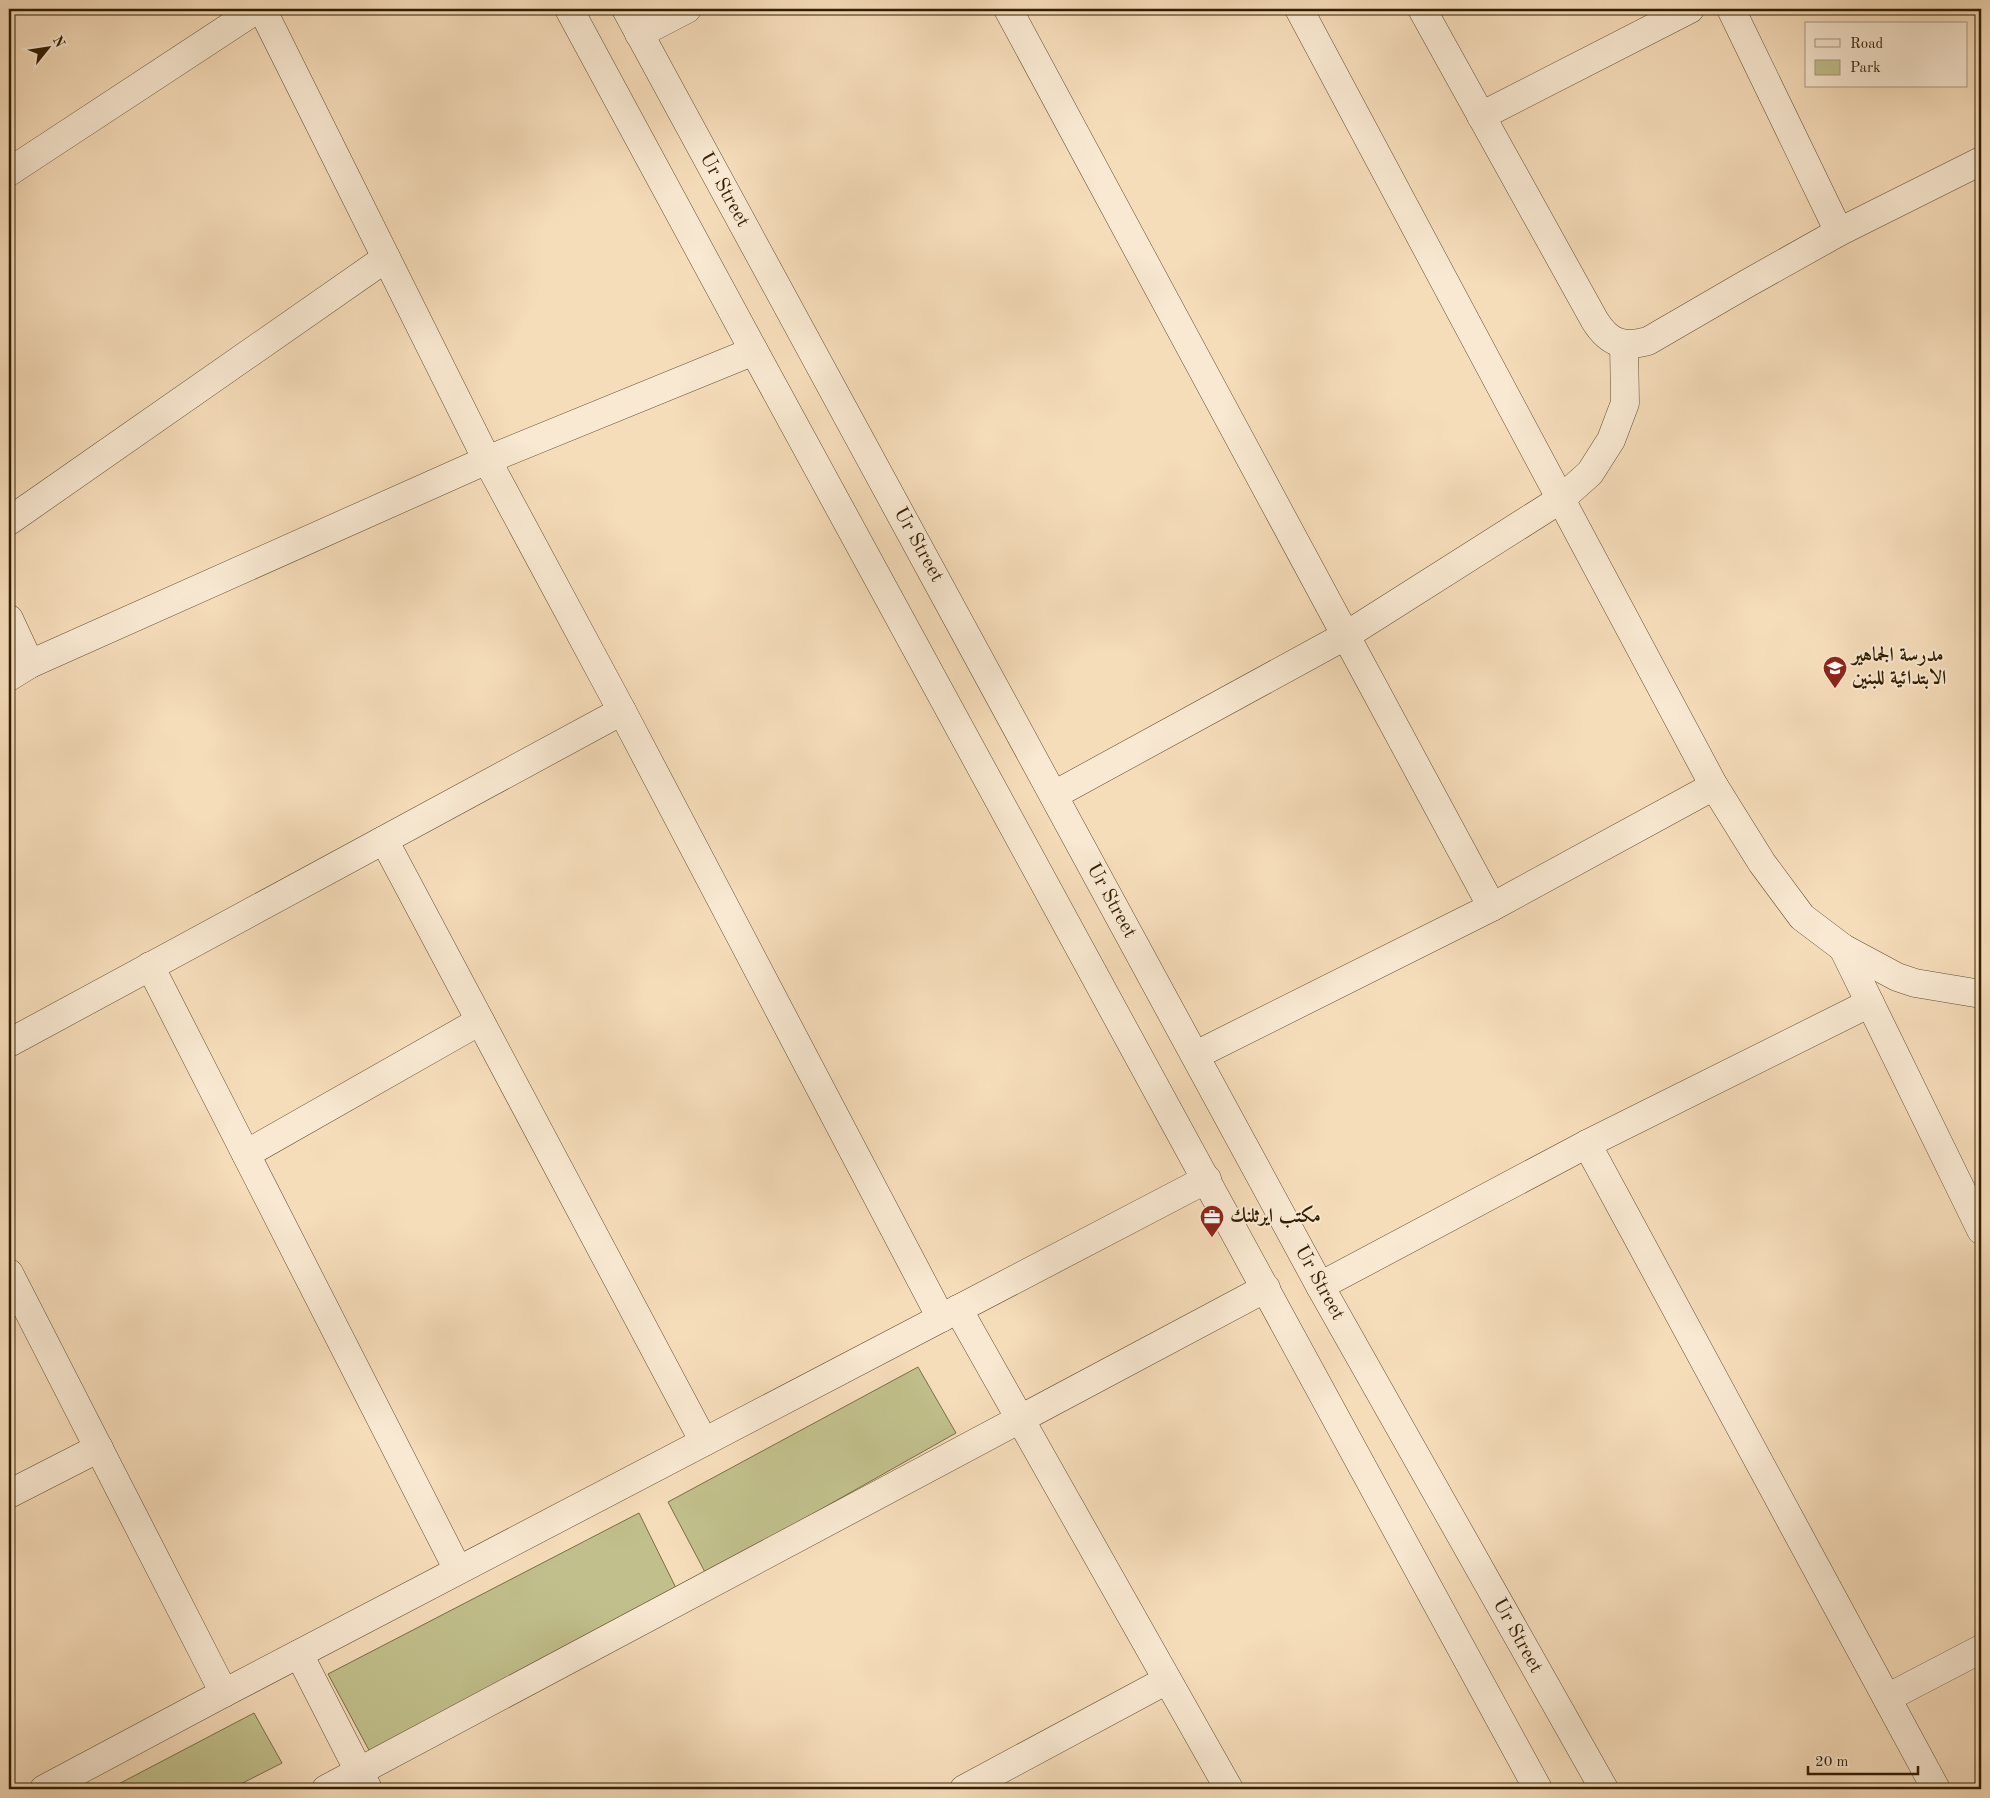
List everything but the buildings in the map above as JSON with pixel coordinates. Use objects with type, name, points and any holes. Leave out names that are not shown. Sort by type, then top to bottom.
[{"type":"street","points":[[9,172],[257,9]]},
{"type":"street","points":[[262,9],[487,460],[622,711],[950,1314],[1019,1419],[1228,1789]]},
{"type":"street","points":[[569,9],[1538,1789]]},
{"type":"street","name":"Ur Street","points":[[626,9],[1320,1286],[1604,1789]]},
{"type":"street","points":[[639,34],[687,9]]},
{"type":"street","points":[[1008,9],[1492,907]]},
{"type":"street","points":[[1299,9],[1714,786],[1762,863],[1802,917],[1843,948],[1897,977],[1915,983],[1981,994]]},
{"type":"street","points":[[1422,9],[1595,321],[1602,332],[1613,340],[1624,344],[1637,344],[1648,341],[1748,282],[1840,232],[1981,161]]},
{"type":"street","points":[[1481,116],[1690,9]]},
{"type":"street","points":[[1732,9],[1840,232]]},
{"type":"street","points":[[9,521],[386,258]]},
{"type":"street","points":[[1054,795],[1345,636],[1561,499],[1590,473],[1611,440],[1625,403],[1624,344]]},
{"type":"street","points":[[9,619],[20,671],[487,460],[754,351]]},
{"type":"street","points":[[9,1043],[622,711]]},
{"type":"street","points":[[1196,1056],[1492,907],[1714,786]]},
{"type":"street","points":[[384,840],[704,1442]]},
{"type":"street","points":[[1843,948],[1981,1230]]},
{"type":"street","points":[[150,966],[458,1570]]},
{"type":"street","points":[[1320,1286],[1587,1144],[1870,1003]]},
{"type":"street","points":[[246,1154],[480,1021]]},
{"type":"street","points":[[1587,1144],[1936,1789]]},
{"type":"street","points":[[44,1789],[458,1570],[1207,1179]]},
{"type":"street","points":[[9,1273],[224,1693]]},
{"type":"street","points":[[326,1789],[363,1781],[1019,1419],[1266,1288]]},
{"type":"street","points":[[9,1494],[99,1448]]},
{"type":"street","points":[[1887,1698],[1981,1649]]},
{"type":"street","points":[[299,1654],[363,1781]]},
{"type":"street","points":[[964,1789],[1167,1680]]},
{"type":"green space","points":[[918,1367],[956,1433],[706,1574],[668,1502]]},
{"type":"green space","points":[[639,1513],[676,1588],[370,1752],[328,1674]]},
{"type":"green space","points":[[254,1713],[282,1763],[231,1789],[109,1789]]},
{"type":"place","name":"مدرسة الجماهير الابتدائية للبنين","points":[[1835,689]]},
{"type":"place","name":"مكتب ايرثلنك","points":[[1212,1238]]}]
